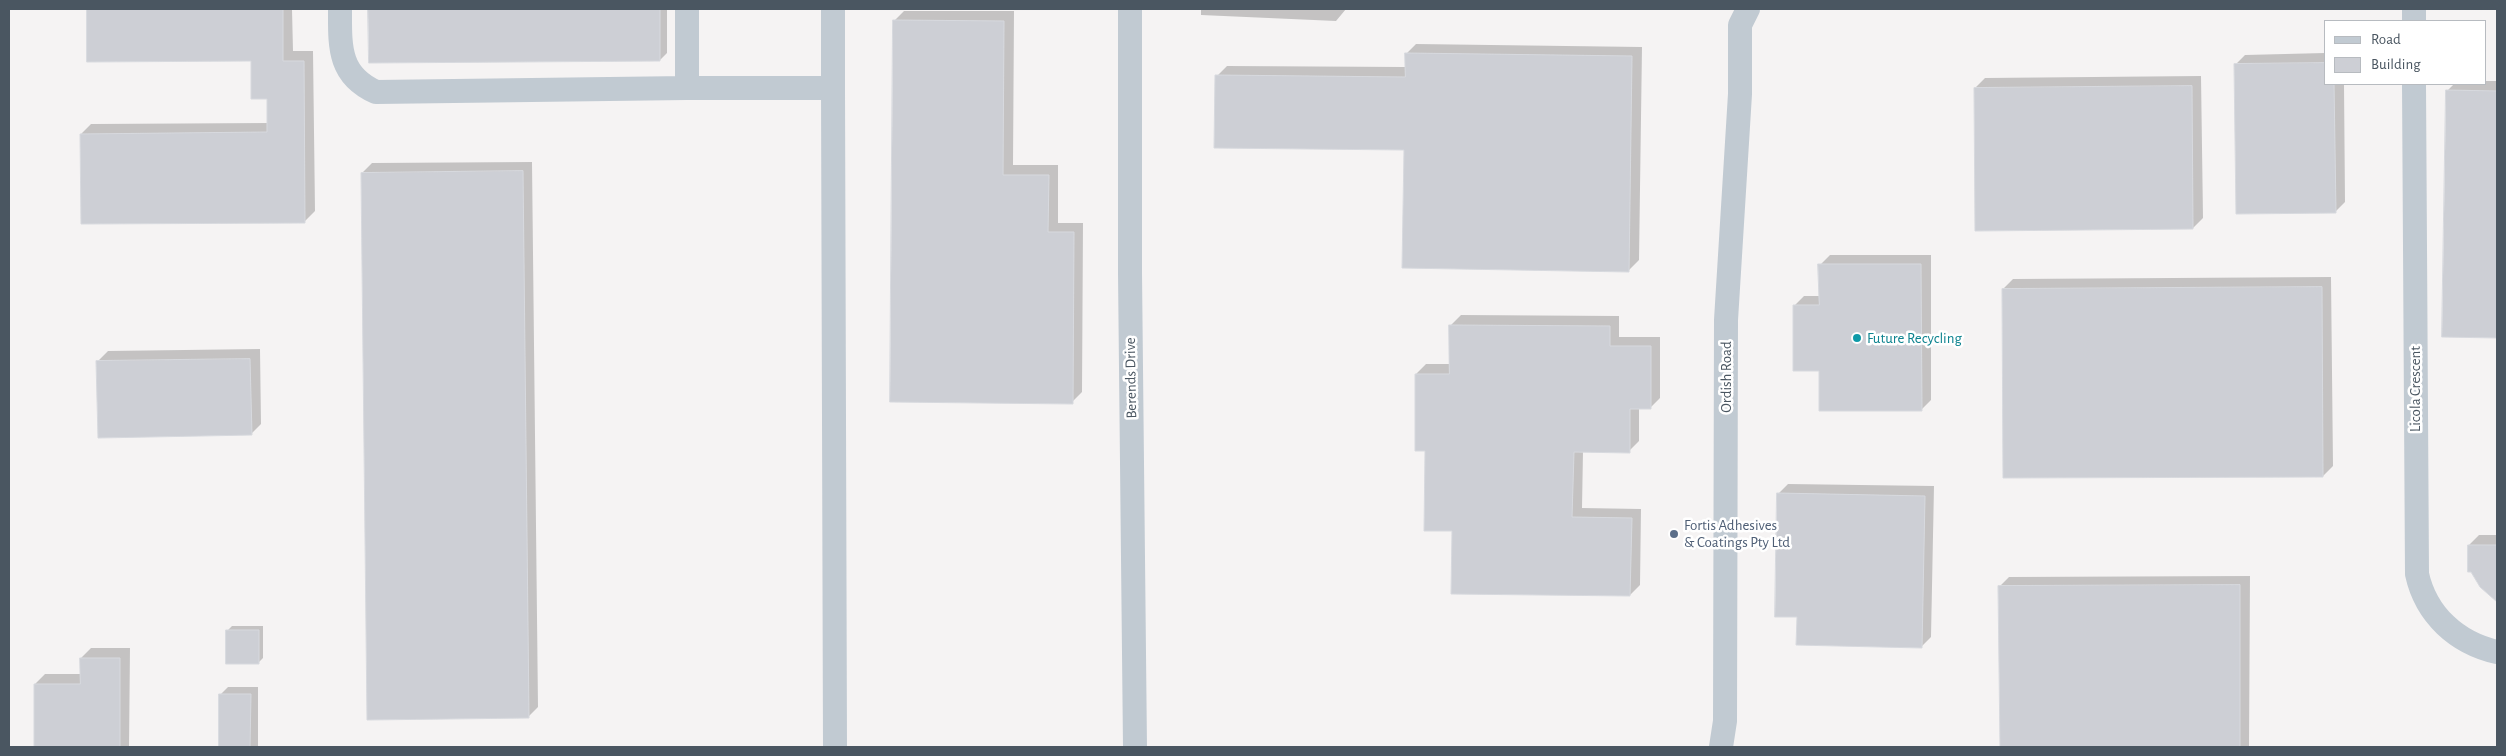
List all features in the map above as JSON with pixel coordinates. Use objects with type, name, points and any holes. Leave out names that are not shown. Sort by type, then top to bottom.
[{"type":"street","points":[[340,9],[340,41],[345,62],[351,76],[361,85],[376,92],[833,88]]},
{"type":"street","points":[[687,9],[688,88]]},
{"type":"street","points":[[833,9],[835,747]]},
{"type":"street","name":"Berends Drive","points":[[1130,9],[1130,273],[1135,747]]},
{"type":"street","name":"Ordish Road","points":[[1721,747],[1725,721],[1726,320],[1740,94],[1740,25],[1748,9]]},
{"type":"street","name":"Licola Crescent","points":[[2414,85],[2417,574],[2420,590],[2427,602],[2453,633],[2469,643],[2497,652]]},
{"type":"building","points":[[87,9],[283,9],[283,61],[304,61],[305,223],[81,224],[80,134],[267,132],[267,99],[251,99],[251,61],[87,62]]},
{"type":"building","points":[[368,9],[660,9],[660,61],[369,63]]},
{"type":"building","points":[[893,20],[1004,21],[1003,175],[1049,175],[1048,232],[1074,232],[1073,404],[890,402]]},
{"type":"building","points":[[1405,53],[1632,56],[1629,272],[1402,268],[1404,150],[1214,148],[1215,75],[1405,77]]},
{"type":"building","points":[[2324,63],[2324,85],[2334,85],[2336,213],[2236,214],[2234,64]]},
{"type":"building","points":[[2192,86],[2193,229],[1975,231],[1974,88]]},
{"type":"building","points":[[2446,90],[2497,91],[2497,338],[2442,337]]},
{"type":"building","points":[[523,171],[529,718],[367,720],[361,173]]},
{"type":"building","name":"Future Recycling","points":[[1818,264],[1921,264],[1922,411],[1819,411],[1819,371],[1793,371],[1793,305],[1819,305]]},
{"type":"building","points":[[2322,287],[2323,477],[2003,478],[2002,289]]},
{"type":"building","points":[[1449,325],[1610,326],[1610,346],[1651,346],[1651,409],[1630,409],[1630,453],[1574,452],[1572,517],[1632,518],[1630,596],[1451,594],[1452,531],[1424,531],[1425,451],[1415,451],[1415,374],[1449,374]]},
{"type":"building","points":[[250,359],[252,435],[98,438],[96,361]]},
{"type":"building","points":[[1777,493],[1925,496],[1922,648],[1796,645],[1797,617],[1775,617]]},
{"type":"building","points":[[2468,545],[2497,545],[2497,602],[2480,587],[2471,572],[2468,572]]},
{"type":"building","points":[[2240,585],[2240,747],[2000,747],[1998,586]]},
{"type":"building","points":[[226,630],[259,630],[259,664],[226,664]]},
{"type":"building","points":[[80,658],[120,658],[120,747],[34,747],[34,684],[80,684]]},
{"type":"building","points":[[219,694],[251,694],[250,747],[219,747]]},
{"type":"place","name":"Future Recycling","points":[[1857,338]]},
{"type":"place","name":"Fortis Adhesives & Coatings Pty Ltd","points":[[1674,534]]}]
